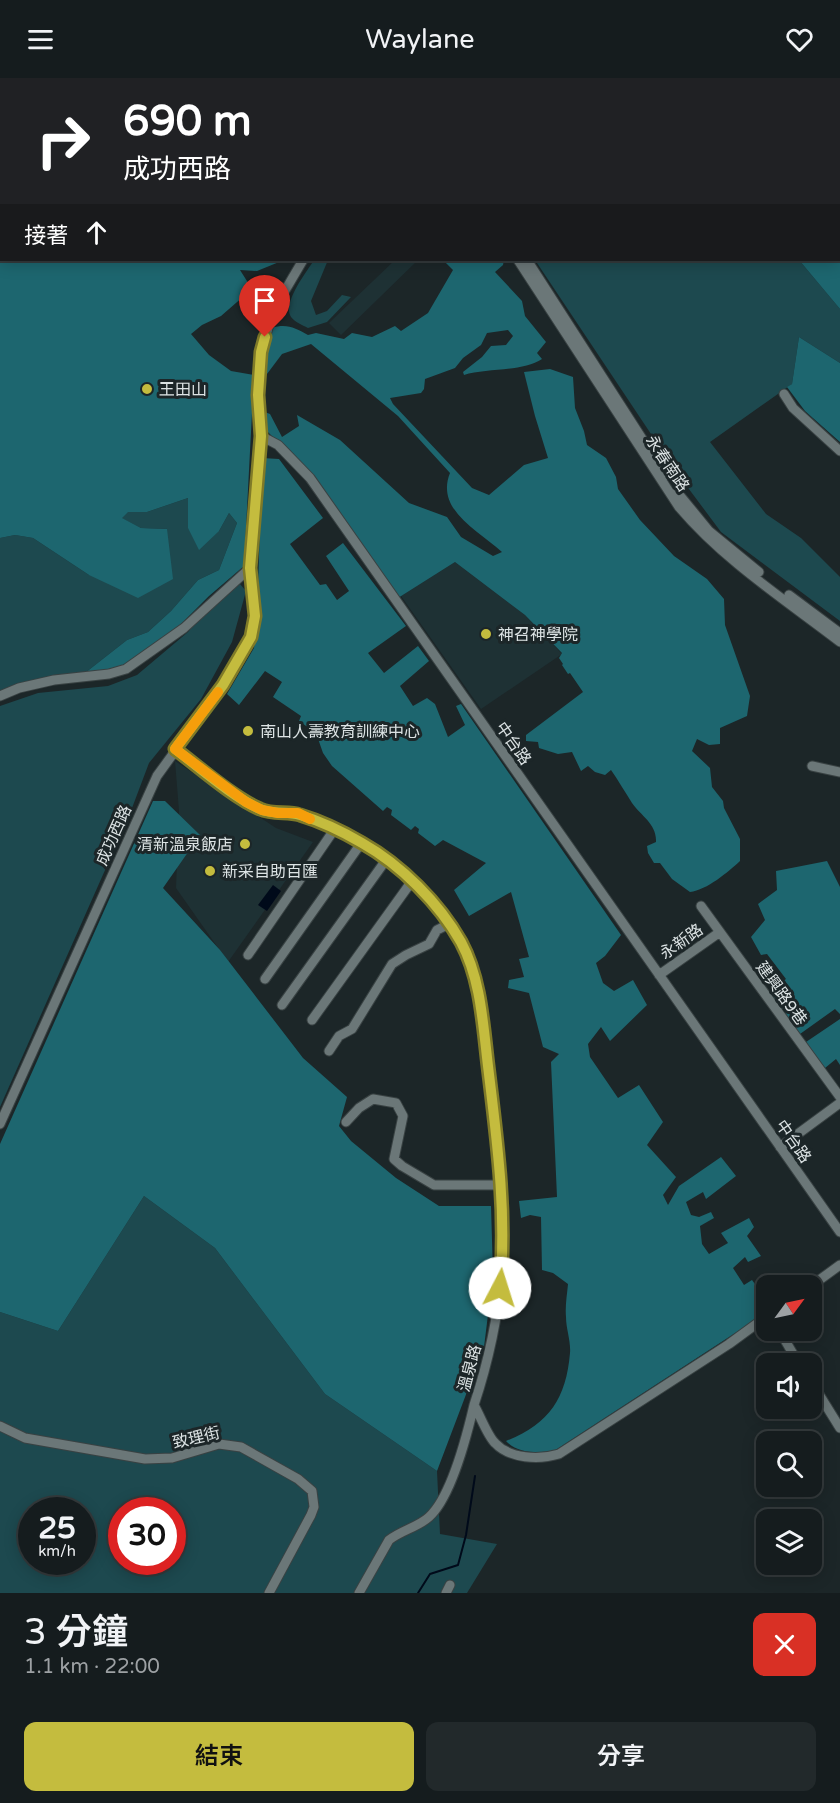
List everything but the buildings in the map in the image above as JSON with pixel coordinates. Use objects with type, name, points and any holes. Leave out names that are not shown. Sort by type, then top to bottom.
[{"type":"street","points":[[261,436],[258,412],[261,352],[273,311],[302,261]]},
{"type":"street","name":"永春南路","points":[[528,266],[682,505],[724,549],[840,642]]},
{"type":"street","points":[[784,394],[793,408],[840,451]]},
{"type":"street","name":"成功西路","points":[[0,1124],[157,776],[223,685],[251,637],[255,616],[250,568],[261,436]]},
{"type":"street","name":"中台路","points":[[261,436],[278,445],[310,478],[840,1232]]},
{"type":"street","name":"永春南路","points":[[724,549],[840,633]]},
{"type":"street","points":[[0,696],[19,688],[54,680],[109,674],[126,669],[184,628],[250,568]]},
{"type":"street","name":"溫泉路","points":[[175,749],[246,802],[262,810],[298,813],[362,842],[412,881],[449,924],[461,942],[469,960],[479,1000],[501,1185],[504,1238],[498,1307],[488,1361],[474,1404],[495,1443],[526,1457],[538,1458],[552,1456],[570,1448],[756,1324]]},
{"type":"street","points":[[812,766],[840,772]]},
{"type":"street","points":[[248,955],[334,830]]},
{"type":"street","points":[[265,979],[362,842]]},
{"type":"street","points":[[282,1005],[386,860]]},
{"type":"street","points":[[312,1020],[412,881]]},
{"type":"street","name":"建興路9巷","points":[[701,906],[840,1096]]},
{"type":"street","points":[[329,1051],[339,1036],[352,1029],[392,964],[429,944],[437,930],[449,924]]},
{"type":"street","name":"永新路","points":[[659,975],[720,932]]},
{"type":"street","points":[[346,1122],[359,1108],[373,1100],[396,1103],[403,1116],[394,1159],[402,1166],[434,1185],[501,1185]]},
{"type":"street","points":[[780,1147],[840,1102]]},
{"type":"street","points":[[822,1278],[840,1265]]},
{"type":"street","points":[[822,1399],[840,1428]]},
{"type":"street","points":[[359,1593],[389,1540],[427,1519],[442,1500],[464,1446],[474,1404]]},
{"type":"street","name":"致理街","points":[[0,1426],[25,1438],[145,1459],[172,1458],[205,1447],[230,1444],[252,1451],[298,1479],[312,1491],[314,1507],[294,1550],[269,1593]]},
{"type":"shaded area","points":[[0,261],[282,261],[257,271],[240,270],[252,289],[221,316],[202,325],[191,334],[209,355],[231,371],[254,375],[244,566],[209,596],[153,652],[117,675],[76,680],[127,640],[148,632],[171,611],[198,580],[219,570],[237,523],[229,513],[219,531],[199,550],[188,528],[188,498],[147,512],[128,512],[122,518],[141,528],[167,529],[173,579],[138,598],[89,575],[33,538],[15,535],[0,538]]},
{"type":"shaded area","points":[[313,261],[328,261],[311,301],[316,315],[327,311],[342,295],[351,297],[327,322],[308,328],[291,317],[289,311],[296,288]]},
{"type":"shaded area","points":[[394,261],[417,261],[341,335],[329,323]]},
{"type":"shaded area","points":[[444,261],[504,261],[503,265],[495,272],[522,301],[525,316],[546,342],[537,353],[542,359],[525,366],[464,375],[463,372],[482,357],[491,346],[506,345],[513,336],[508,330],[487,333],[481,345],[463,358],[455,368],[425,379],[421,393],[390,398],[393,404],[472,488],[489,495],[524,465],[548,458],[524,372],[550,369],[573,377],[575,408],[587,445],[606,458],[616,477],[618,489],[640,520],[674,556],[707,579],[724,599],[725,625],[750,696],[747,716],[720,728],[720,744],[709,745],[697,739],[692,751],[710,768],[712,787],[723,801],[724,808],[740,839],[740,861],[697,891],[690,892],[672,879],[660,863],[654,863],[647,846],[656,842],[654,830],[632,803],[611,770],[605,775],[595,772],[588,766],[581,771],[572,752],[558,754],[539,748],[538,742],[526,741],[526,735],[583,692],[562,665],[559,658],[562,653],[525,615],[455,562],[398,598],[311,476],[264,428],[262,411],[270,414],[282,437],[299,426],[297,415],[340,440],[409,503],[447,517],[461,537],[493,556],[502,552],[471,528],[454,509],[447,486],[450,473],[398,416],[311,344],[282,354],[264,378],[266,350],[272,328],[286,326],[308,335],[316,333],[344,339],[352,333],[372,337],[395,326],[401,331],[428,313],[453,270]]},
{"type":"shaded area","points":[[536,261],[800,261],[840,309],[840,363],[799,337],[792,384],[710,442],[766,514],[801,538],[840,577],[840,621],[721,532],[677,473]]},
{"type":"shaded area","points":[[800,261],[840,261],[840,309]]},
{"type":"shaded area","points":[[799,337],[840,363],[840,442],[805,411],[787,387],[792,384]]},
{"type":"shaded area","points":[[262,458],[279,459],[323,518],[290,544],[320,585],[326,584],[337,600],[349,591],[326,556],[343,543],[406,626],[368,653],[384,673],[418,646],[429,661],[400,686],[413,706],[427,698],[435,704],[448,737],[465,725],[456,706],[461,704],[621,935],[605,956],[596,963],[603,983],[614,991],[633,980],[647,1005],[610,1041],[601,1027],[588,1044],[590,1057],[618,1098],[639,1085],[663,1122],[647,1145],[676,1177],[663,1195],[668,1205],[679,1186],[721,1157],[736,1176],[706,1199],[703,1192],[686,1202],[691,1215],[699,1217],[711,1212],[714,1218],[700,1226],[702,1244],[709,1254],[728,1243],[721,1233],[749,1218],[754,1227],[747,1236],[761,1256],[748,1262],[745,1257],[733,1268],[744,1285],[752,1280],[756,1286],[756,1318],[554,1451],[522,1450],[506,1441],[534,1427],[553,1408],[564,1384],[570,1348],[566,1322],[568,1284],[553,1273],[542,1270],[541,1217],[530,1215],[521,1218],[519,1201],[557,1197],[551,1062],[559,1054],[543,1047],[529,993],[508,988],[509,980],[524,977],[519,959],[529,957],[511,892],[469,916],[454,890],[486,863],[443,840],[435,846],[418,833],[419,829],[415,826],[411,830],[391,815],[392,810],[387,807],[383,811],[332,766],[323,753],[316,733],[299,721],[301,716],[273,697],[282,682],[265,671],[239,705],[227,694],[254,648],[257,620]]},
{"type":"shaded area","points":[[188,498],[188,528],[219,531],[229,513],[237,523],[219,570],[198,580],[171,611],[148,632],[127,640],[76,680],[0,696],[0,538],[15,535],[33,538],[89,575],[167,529],[141,528],[121,518],[128,511],[147,512]]},
{"type":"shaded area","name":"神召神學院","points":[[455,562],[525,615],[562,654],[481,709],[401,596]]},
{"type":"shaded area","points":[[240,584],[246,591],[232,642],[201,699],[149,763],[129,816],[0,1107],[0,706],[38,693],[108,686],[137,675],[188,632],[208,606]]},
{"type":"shaded area","name":"清新溫泉飯店","points":[[175,761],[276,828],[313,842],[228,962],[176,888],[179,811]]},
{"type":"shaded area","points":[[153,801],[165,801],[200,835],[163,888],[220,950],[303,1058],[347,1097],[339,1126],[351,1141],[396,1178],[439,1206],[491,1206],[493,1274],[484,1347],[437,1471],[325,1394],[215,1248],[144,1196],[58,1331],[0,1312],[0,1144]]},
{"type":"shaded area","points":[[827,861],[840,887],[840,1014],[835,1009],[800,1034],[769,991],[786,979],[767,954],[761,955],[751,937],[765,920],[758,904],[777,890],[776,871]]},
{"type":"shaded area","points":[[273,885],[281,891],[267,911],[258,905]]},
{"type":"shaded area","points":[[840,1019],[840,1065],[836,1059],[825,1068],[806,1042]]},
{"type":"shaded area","points":[[144,1196],[215,1248],[325,1394],[437,1471],[440,1534],[497,1544],[467,1593],[0,1593],[0,1312],[58,1331]]},
{"type":"waterway","points":[[418,1593],[430,1574],[458,1565],[466,1535],[475,1476]]},
{"type":"slow traffic","points":[[218,692],[175,749],[246,802],[262,810],[298,813],[310,819]]},
{"type":"place","name":"王田山","points":[[147,389]]},
{"type":"place","name":"神召神學院","points":[[486,634]]},
{"type":"place","name":"南山人壽教育訓練中心","points":[[248,731]]},
{"type":"place","name":"清新溫泉飯店","points":[[245,844]]},
{"type":"place","name":"新采自助百匯","points":[[210,871]]},
{"type":"route","points":[[265,337],[261,352],[258,395],[261,436],[250,568],[255,616],[251,637],[223,685],[175,749],[246,802],[262,810],[298,813],[362,842],[377,852],[412,881],[429,899],[461,942],[469,960],[479,1000],[497,1139],[504,1238],[500,1288]]}]
